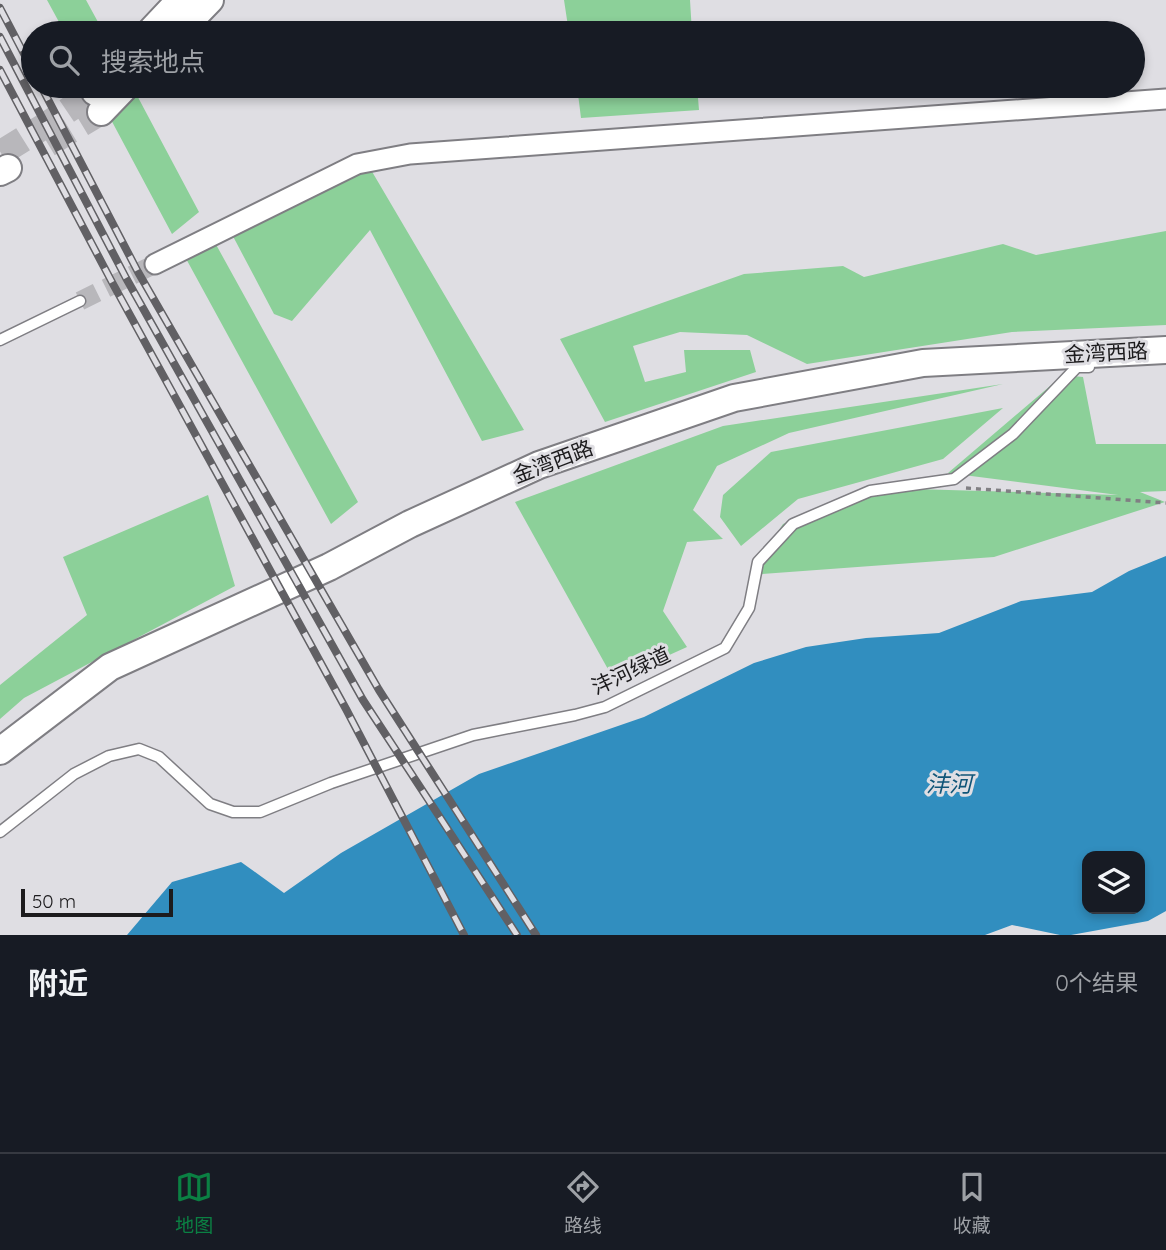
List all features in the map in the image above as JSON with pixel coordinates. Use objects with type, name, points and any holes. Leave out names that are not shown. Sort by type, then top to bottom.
[{"type":"street","points":[[160,21],[180,0]]},
{"type":"street","points":[[190,21],[210,0]]},
{"type":"street","points":[[155,264],[357,164],[410,155],[1166,99]]},
{"type":"street","name":"金湾西路","points":[[0,751],[110,667],[329,567],[410,524],[539,465],[734,398],[923,363],[1166,350]]},
{"type":"lane","points":[[0,340],[80,301]]},
{"type":"lane","name":"沣河绿道","points":[[0,832],[74,774],[109,756],[139,749],[159,757],[210,804],[233,812],[260,812],[331,783],[473,735],[605,707],[725,648],[749,608],[758,562],[793,524],[870,491],[954,479],[1013,434],[1077,367],[1102,366]]},
{"type":"path","points":[[927,483],[1166,503]]},
{"type":"green space","points":[[47,0],[86,0],[97,21],[58,21]]},
{"type":"green space","points":[[564,0],[690,0],[691,21],[567,21]]},
{"type":"green space","points":[[99,98],[138,98],[199,212],[172,234]]},
{"type":"green space","points":[[578,98],[698,98],[699,110],[581,118]]},
{"type":"green space","points":[[364,158],[524,430],[482,441],[370,230],[292,321],[274,314],[226,223]]},
{"type":"green space","points":[[208,230],[358,502],[331,524],[178,244]]},
{"type":"green space","points":[[1166,231],[1166,325],[1012,332],[807,364],[747,335],[680,332],[633,346],[645,382],[686,372],[684,350],[750,350],[756,372],[605,422],[560,339],[744,274],[843,266],[864,277],[1003,244],[1036,255]]},
{"type":"green space","points":[[1063,375],[1083,377],[1096,444],[1166,444],[1166,491],[1140,492],[1165,502],[994,557],[750,575],[783,524],[879,488],[1118,495],[948,473]]},
{"type":"green space","points":[[1003,384],[789,433],[717,466],[693,510],[723,539],[687,542],[663,611],[687,647],[614,680],[515,502],[723,426]]},
{"type":"green space","points":[[1003,408],[943,459],[798,499],[741,546],[720,517],[723,495],[771,452]]},
{"type":"green space","points":[[208,495],[235,586],[24,698],[0,719],[0,685],[87,615],[63,557]]},
{"type":"water","name":"沣河","points":[[1166,556],[1166,911],[1148,921],[1071,935],[1012,925],[985,935],[127,935],[172,882],[241,862],[284,893],[341,853],[479,774],[644,717],[754,663],[806,647],[866,638],[939,633],[1021,601],[1092,592],[1129,571]]},
{"type":"tunnel","points":[[1,153],[86,98]]},
{"type":"tunnel","points":[[48,144],[101,112]]},
{"type":"tunnel","points":[[80,301],[155,264]]},
{"type":"railway","points":[[0,8],[21,48]]},
{"type":"railway","points":[[0,37],[21,77]]},
{"type":"railway","points":[[0,70],[113,284],[346,709],[464,935]]},
{"type":"railway","points":[[32,98],[126,278],[363,700],[517,935]]},
{"type":"railway","points":[[47,98],[138,272],[379,690],[536,935]]}]
